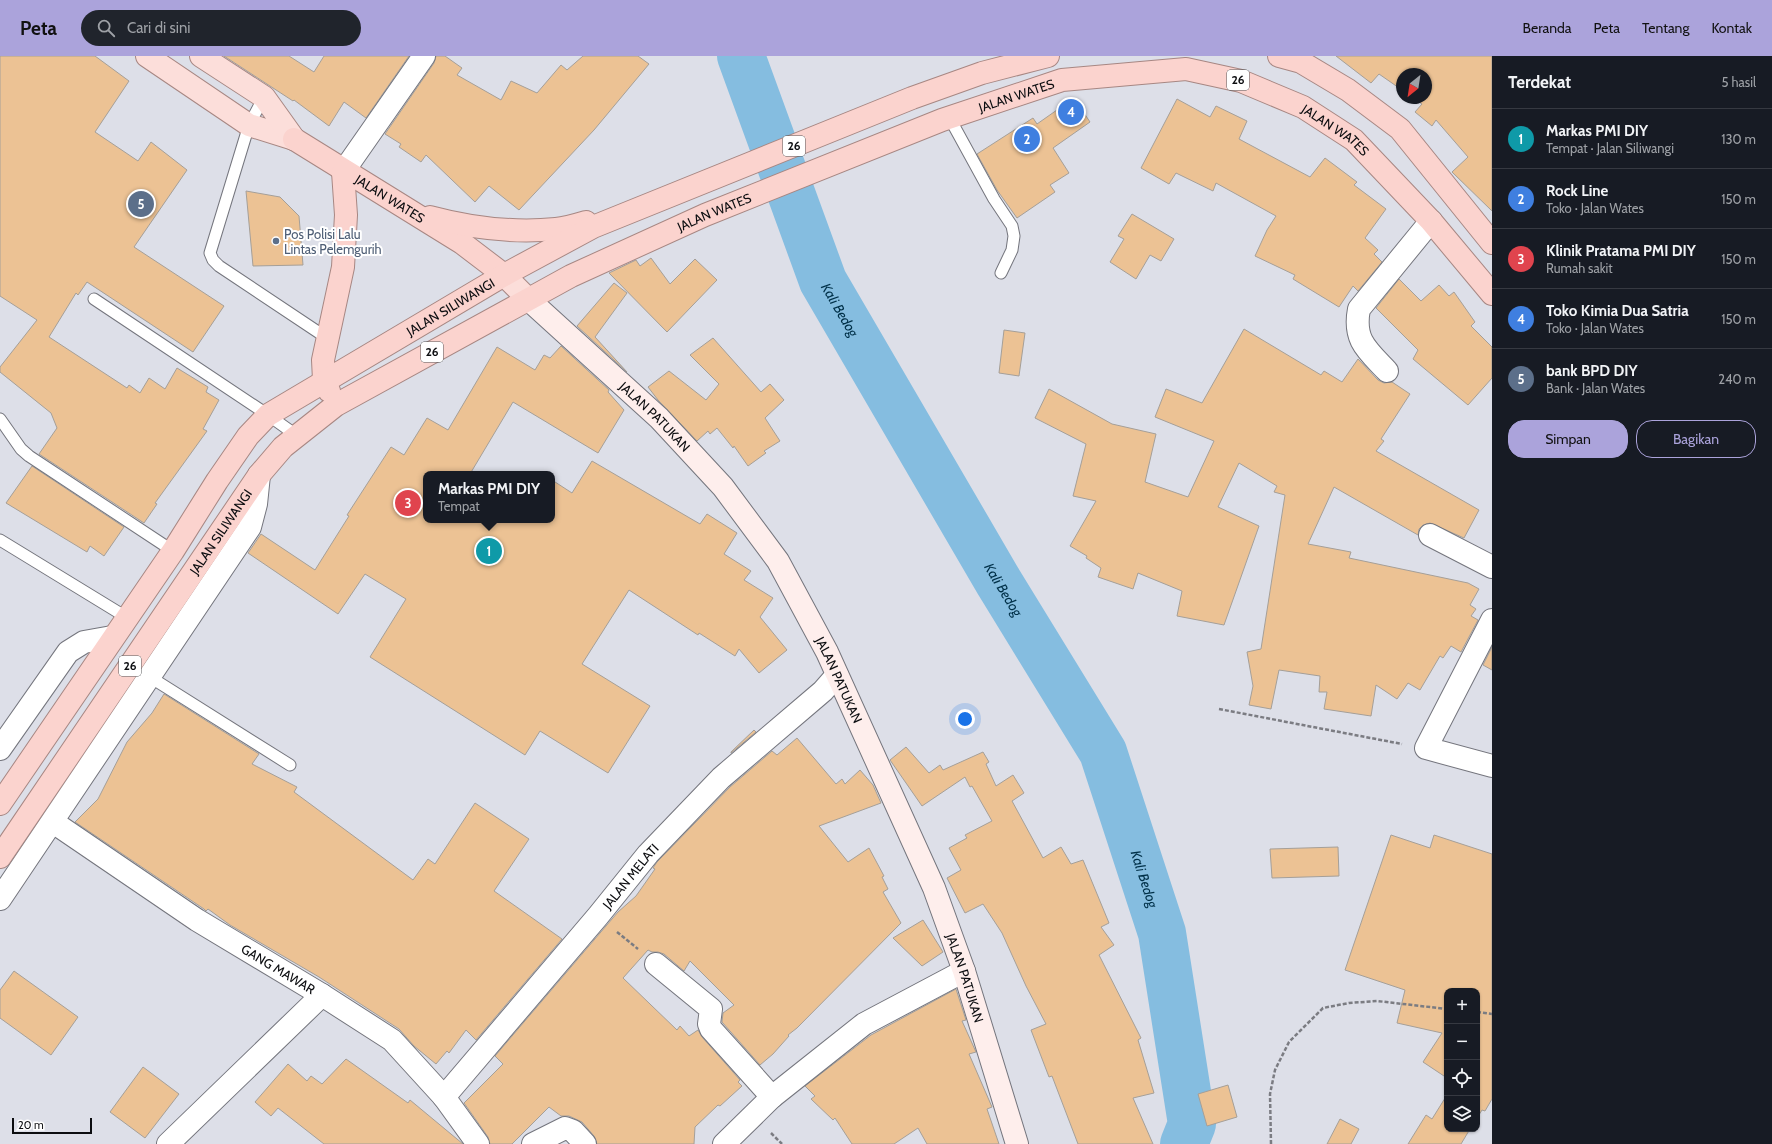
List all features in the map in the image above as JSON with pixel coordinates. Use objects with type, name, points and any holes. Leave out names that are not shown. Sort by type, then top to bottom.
[{"type":"highway","name":"26","points":[[504,275],[593,227],[912,98],[982,73],[1048,56]]},
{"type":"highway","points":[[1279,56],[1301,62],[1348,90],[1400,129],[1492,243]]},
{"type":"highway","name":"JALAN WATES","points":[[528,299],[571,276],[706,215],[949,117],[1062,80],[1186,69],[1242,81],[1302,107],[1354,140],[1430,221],[1492,294]]},
{"type":"highway","name":"JALAN WATES","points":[[294,139],[343,172],[462,243],[504,275]]},
{"type":"highway","points":[[336,405],[324,380],[323,360],[327,338],[338,297],[343,267],[346,215],[343,172]]},
{"type":"highway","points":[[412,213],[451,223],[487,228],[526,230],[557,229],[633,211]]},
{"type":"highway","name":"JALAN SILIWANGI","points":[[0,804],[112,637],[173,551],[248,436],[268,415],[324,380],[504,275]]},
{"type":"highway","name":"JALAN SILIWANGI","points":[[0,857],[259,476],[283,447],[336,405],[528,299]]},
{"type":"main road","name":"JALAN WATES","points":[[147,56],[249,125],[294,139]]},
{"type":"main road","name":"JALAN WATES","points":[[201,56],[264,97],[294,139]]},
{"type":"main road","name":"JALAN WATES","points":[[504,275],[528,299]]},
{"type":"main road","name":"JALAN PATUKAN","points":[[528,299],[659,418],[723,487],[778,561],[827,652],[934,888],[964,971],[1017,1144]]},
{"type":"street","points":[[343,172],[424,56]]},
{"type":"street","points":[[1387,371],[1365,347],[1358,335],[1356,322],[1359,308],[1430,221]]},
{"type":"street","points":[[0,899],[250,527],[256,504],[259,476]]},
{"type":"street","points":[[1430,535],[1492,567]]},
{"type":"street","points":[[1492,620],[1426,748],[1492,766]]},
{"type":"street","points":[[0,749],[68,652],[84,642],[112,637]]},
{"type":"street","name":"JALAN MELATI","points":[[444,1097],[598,916],[648,854],[721,778],[823,691],[837,675]]},
{"type":"street","name":"GANG MAWAR","points":[[52,822],[197,920],[322,995],[392,1040],[444,1097],[478,1144]]},
{"type":"street","points":[[656,964],[711,1009],[709,1024],[711,1029],[772,1097]]},
{"type":"street","points":[[724,1144],[772,1097],[864,1024],[964,971]]},
{"type":"street","points":[[168,1144],[322,995]]},
{"type":"street","points":[[533,1144],[565,1128],[573,1131],[585,1144]]},
{"type":"lane","points":[[264,97],[249,125],[210,253],[213,260],[219,266],[327,338]]},
{"type":"lane","points":[[949,117],[994,199],[1012,226],[1014,236],[1012,250],[1000,273]]},
{"type":"lane","points":[[94,299],[268,415],[296,436]]},
{"type":"lane","points":[[0,419],[21,449],[29,456],[173,551]]},
{"type":"lane","points":[[0,540],[126,617]]},
{"type":"lane","points":[[150,677],[290,765]]},
{"type":"path","points":[[1219,709],[1426,748]]},
{"type":"path","points":[[598,916],[656,964]]},
{"type":"path","points":[[1271,1144],[1270,1094],[1275,1070],[1290,1042],[1323,1008],[1349,1003],[1376,1001],[1444,1009]]},
{"type":"path","points":[[1480,1012],[1492,1014]]},
{"type":"building","points":[[0,56],[95,56],[129,81],[95,132],[138,161],[151,142],[187,170],[134,247],[224,306],[193,352],[87,282],[78,295],[76,293],[49,337],[127,388],[129,385],[140,393],[149,378],[165,389],[177,368],[208,387],[206,392],[219,400],[203,429],[207,431],[155,503],[157,504],[144,523],[39,454],[57,428],[51,413],[0,372],[0,367],[37,320],[0,296]]},
{"type":"building","points":[[224,56],[289,56],[314,72],[324,56],[409,56],[366,118],[344,102],[329,126],[294,100],[293,101]]},
{"type":"building","points":[[436,56],[445,56],[462,68],[457,75],[501,100],[511,81],[537,93],[561,65],[567,70],[583,56],[638,56],[649,64],[594,130],[519,210],[489,186],[475,202],[426,155],[421,162],[399,147],[401,144],[385,134],[434,63]]},
{"type":"building","points":[[1336,56],[1492,56],[1492,211],[1452,172],[1468,157],[1436,120],[1432,126],[1415,112],[1422,104],[1432,104],[1432,68],[1396,68],[1396,86],[1379,74],[1371,83]]},
{"type":"building","points":[[1074,98],[1090,122],[1053,148],[1069,173],[1050,185],[1055,192],[1017,218],[997,190],[977,154],[1033,118],[1037,124]]},
{"type":"building","points":[[1177,99],[1210,117],[1216,106],[1247,121],[1239,139],[1310,177],[1325,158],[1357,182],[1354,185],[1386,209],[1365,238],[1378,250],[1374,254],[1382,262],[1358,291],[1353,286],[1339,307],[1293,279],[1295,275],[1255,256],[1267,230],[1276,216],[1216,183],[1213,191],[1176,173],[1169,184],[1141,168]]},
{"type":"building","name":"Pos Polisi Lalu Lintas Pelemgurih","points":[[246,191],[280,197],[299,216],[303,265],[253,266]]},
{"type":"building","points":[[1132,214],[1174,239],[1161,261],[1150,255],[1136,279],[1110,262],[1124,239],[1118,236]]},
{"type":"building","points":[[651,258],[670,284],[695,259],[717,280],[667,332],[609,273],[636,260],[640,266]]},
{"type":"building","points":[[1399,279],[1421,301],[1439,285],[1449,296],[1454,292],[1475,322],[1471,326],[1492,347],[1492,378],[1468,405],[1413,359],[1418,350],[1376,308]]},
{"type":"building","points":[[614,283],[627,293],[595,337],[627,372],[577,326]]},
{"type":"building","points":[[1244,329],[1321,375],[1324,371],[1342,382],[1358,359],[1378,380],[1384,383],[1392,382],[1410,394],[1381,439],[1384,441],[1376,451],[1479,510],[1464,538],[1430,523],[1423,525],[1419,529],[1418,535],[1334,487],[1308,544],[1351,552],[1349,558],[1468,583],[1479,589],[1470,605],[1476,609],[1471,616],[1478,620],[1461,652],[1451,646],[1443,658],[1440,656],[1420,690],[1408,683],[1397,699],[1376,685],[1371,716],[1324,709],[1327,692],[1319,692],[1320,676],[1279,670],[1271,709],[1249,705],[1253,686],[1247,652],[1261,649],[1285,495],[1274,492],[1277,486],[1239,463],[1218,507],[1259,526],[1224,625],[1177,616],[1182,591],[1138,573],[1133,589],[1098,577],[1101,568],[1086,558],[1087,556],[1070,546],[1096,501],[1073,496],[1086,444],[1035,418],[1049,389],[1112,424],[1156,434],[1145,482],[1188,497],[1214,441],[1155,417],[1166,389],[1202,403]]},
{"type":"building","points":[[1004,330],[1025,333],[1019,376],[999,373]]},
{"type":"building","points":[[713,338],[761,392],[770,384],[784,400],[765,418],[780,441],[764,451],[766,453],[748,466],[734,446],[733,448],[717,428],[710,434],[708,431],[697,441],[658,400],[648,387],[669,371],[706,400],[719,384],[690,355]]},
{"type":"building","points":[[561,346],[609,390],[608,392],[624,410],[598,453],[513,402],[472,471],[423,471],[423,523],[555,523],[555,482],[572,493],[592,461],[700,524],[707,514],[737,533],[724,554],[751,571],[744,580],[773,598],[760,617],[787,650],[759,673],[739,649],[735,656],[699,633],[698,635],[629,590],[582,664],[650,706],[608,773],[540,731],[525,755],[370,657],[406,599],[365,574],[338,614],[248,553],[261,534],[315,570],[349,516],[347,515],[391,447],[404,455],[427,418],[448,430],[497,347],[535,370],[544,355],[550,358]]},
{"type":"building","points":[[32,466],[124,527],[104,556],[90,546],[87,552],[6,503]]},
{"type":"building","points":[[1492,647],[1492,670],[1483,665]]},
{"type":"building","points":[[164,694],[259,754],[252,764],[297,787],[294,792],[413,880],[428,859],[435,864],[475,803],[529,839],[494,891],[562,939],[476,1040],[466,1030],[449,1053],[447,1051],[436,1064],[414,1046],[399,1029],[319,977],[230,925],[208,909],[206,911],[75,822],[98,799],[127,742],[152,713]]},
{"type":"building","points":[[754,730],[756,732],[731,753],[731,752]]},
{"type":"building","points":[[797,738],[836,784],[842,779],[845,784],[860,770],[873,785],[881,803],[819,826],[848,862],[869,848],[884,876],[882,877],[888,889],[883,892],[901,923],[797,1028],[788,1035],[789,1036],[773,1054],[760,1065],[722,1022],[723,1013],[734,1005],[690,961],[684,971],[664,954],[648,950],[623,978],[677,1030],[680,1026],[689,1036],[698,1030],[702,1037],[740,1080],[738,1082],[742,1086],[720,1106],[718,1105],[695,1127],[694,1144],[597,1144],[594,1136],[582,1122],[569,1116],[561,1116],[549,1107],[512,1144],[490,1144],[488,1137],[464,1103],[503,1064],[495,1056],[618,912],[636,896],[655,869],[653,868],[657,862],[730,787],[772,751],[777,755]]},
{"type":"building","points":[[906,747],[929,773],[940,765],[943,770],[983,752],[989,762],[986,764],[996,786],[1013,775],[1024,793],[1012,801],[1043,858],[1061,847],[1071,864],[1083,860],[1109,923],[1101,927],[1114,945],[1099,955],[1141,1038],[1138,1040],[1154,1093],[1133,1098],[1153,1144],[1078,1144],[1052,1076],[1049,1077],[1031,1030],[1046,1024],[1026,986],[1002,933],[983,904],[965,913],[947,878],[961,870],[949,848],[967,838],[965,835],[992,821],[972,786],[970,787],[965,777],[922,806],[890,760]]},
{"type":"building","points":[[1391,835],[1430,848],[1434,835],[1492,854],[1492,1099],[1485,1111],[1482,1110],[1480,1113],[1480,988],[1444,988],[1444,1076],[1423,1062],[1442,1033],[1397,1023],[1405,990],[1345,970]]},
{"type":"building","points":[[1338,847],[1339,876],[1272,878],[1270,849]]},
{"type":"building","points":[[923,920],[943,952],[922,966],[893,938]]},
{"type":"building","points":[[14,971],[78,1017],[51,1055],[0,1018],[0,990]]},
{"type":"building","points":[[956,989],[966,1020],[962,1021],[976,1052],[969,1054],[992,1107],[987,1109],[999,1144],[927,1144],[918,1128],[894,1144],[852,1144],[835,1118],[833,1120],[811,1099],[815,1096],[805,1086],[871,1035]]},
{"type":"building","points":[[346,1059],[408,1103],[410,1100],[463,1144],[324,1144],[278,1108],[271,1116],[255,1102],[288,1064],[307,1081],[311,1076],[322,1084]]},
{"type":"building","points":[[143,1067],[179,1094],[145,1138],[110,1112]]},
{"type":"building","points":[[1228,1085],[1237,1117],[1207,1126],[1198,1094]]},
{"type":"building","points":[[1444,1100],[1444,1132],[1468,1132],[1461,1144],[1408,1144],[1426,1115],[1432,1119]]},
{"type":"building","points":[[1340,1119],[1359,1129],[1351,1144],[1327,1144]]},
{"type":"waterway","name":"Kali Bedog","points":[[741,56],[823,281],[998,581],[1103,752],[1162,933],[1192,1124],[1184,1144]]},
{"type":"place","name":"Toko Kimia Dua Satria","points":[[1071,112]]},
{"type":"place","name":"Rock Line","points":[[1027,139]]},
{"type":"place","name":"bank BPD DIY","points":[[141,204]]},
{"type":"place","name":"Pos Polisi Lalu Lintas Pelemgurih","points":[[276,241]]},
{"type":"place","name":"Klinik Pratama PMI DIY","points":[[408,503]]},
{"type":"place","name":"Markas PMI DIY","points":[[489,551]]}]
